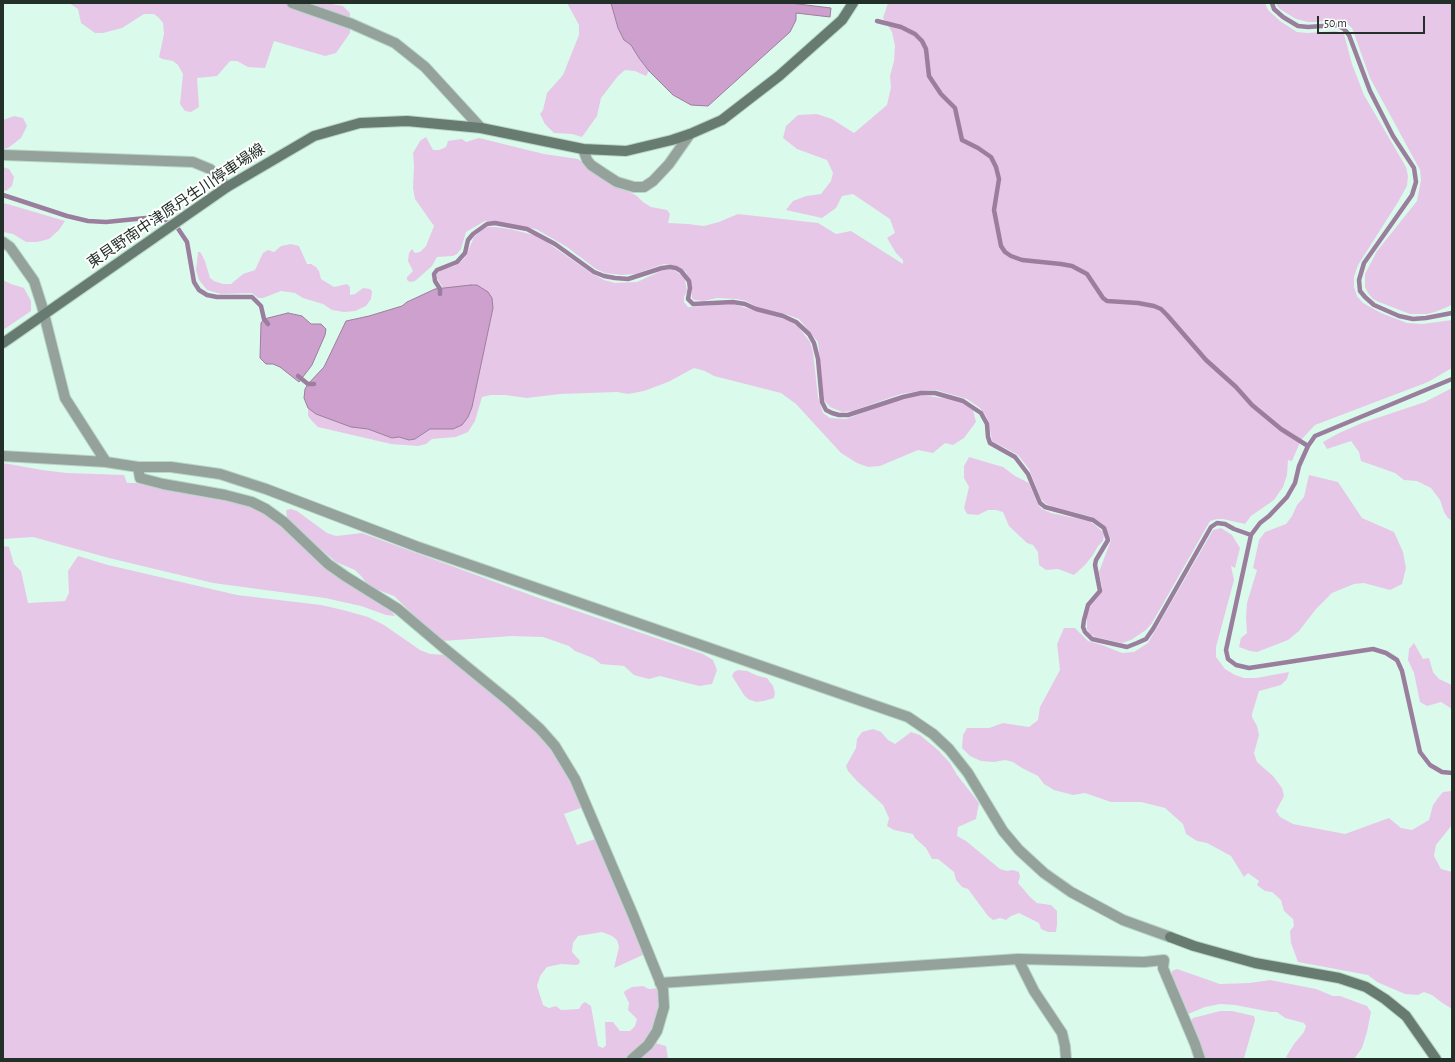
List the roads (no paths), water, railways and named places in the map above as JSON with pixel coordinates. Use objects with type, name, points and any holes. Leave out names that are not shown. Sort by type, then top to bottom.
[{"type":"main road","name":"東貝野南中津原丹生川停車場線","points":[[3,343],[227,187],[314,136],[360,123],[407,121],[481,128],[583,149],[626,151],[690,134],[722,120],[779,76],[842,20],[853,3]]},
{"type":"main road","points":[[1170,937],[1194,946],[1255,963],[1339,978],[1366,987],[1386,999],[1406,1016],[1436,1059]]},
{"type":"street","points":[[292,3],[352,24],[395,43],[425,67],[481,128]]},
{"type":"street","points":[[583,149],[587,160],[591,165],[617,182],[634,187],[644,187],[653,181],[669,164],[690,134]]},
{"type":"street","points":[[3,155],[193,162],[210,169],[227,187]]},
{"type":"street","points":[[3,242],[10,247],[34,281],[44,313],[65,398],[106,462]]},
{"type":"street","points":[[3,456],[106,462],[138,467],[171,467],[220,474],[266,489],[418,547],[908,717],[933,734],[949,749],[968,773],[1003,831],[1019,850],[1044,873],[1071,892],[1123,920],[1170,937]]},
{"type":"street","points":[[138,467],[140,478],[225,495],[252,502],[266,509],[284,522],[328,564],[398,609],[540,729],[555,746],[574,779],[660,982],[664,998],[664,1007],[657,1031],[648,1045],[632,1059]]},
{"type":"street","points":[[660,982],[1018,959],[1144,962],[1164,960],[1163,968],[1200,1059]]},
{"type":"street","points":[[1018,959],[1034,991],[1062,1033],[1066,1059]]},
{"type":"waterway","points":[[1272,3],[1274,9],[1283,17],[1298,26],[1308,27],[1337,25],[1344,29],[1349,35],[1370,91],[1393,136],[1414,168],[1416,182],[1412,195],[1364,263],[1359,280],[1360,291],[1374,305],[1399,316],[1413,319],[1452,313]]},
{"type":"waterway","points":[[877,21],[901,27],[915,34],[922,41],[926,49],[929,76],[941,94],[955,108],[962,140],[991,157],[996,167],[999,179],[994,210],[1001,246],[1005,252],[1022,260],[1072,266],[1087,274],[1103,298],[1107,301],[1138,303],[1161,309],[1206,360],[1236,387],[1252,405],[1281,429],[1308,446]]},
{"type":"waterway","points":[[3,195],[67,216],[88,221],[106,222],[156,217],[164,219],[177,227],[187,242],[194,282],[199,290],[207,295],[217,297],[252,297],[261,306],[264,319],[268,324]]},
{"type":"waterway","points":[[440,294],[440,289],[435,281],[434,274],[437,270],[457,262],[465,253],[468,240],[473,234],[487,224],[495,223],[527,229],[555,244],[594,272],[604,276],[628,279],[662,268],[676,268],[681,271],[689,281],[690,288],[688,299],[693,304],[733,302],[745,304],[756,309],[783,316],[796,322],[809,334],[814,343],[818,359],[822,402],[826,410],[832,413],[848,415],[903,397],[921,393],[935,393],[963,401],[981,413],[987,424],[990,443],[1015,457],[1028,474],[1040,503],[1045,507],[1093,520],[1104,528],[1108,540],[1096,560],[1095,565],[1100,591],[1088,605],[1083,627],[1085,632],[1092,639],[1127,647],[1146,639],[1211,527],[1217,523],[1225,524],[1251,535]]},
{"type":"waterway","points":[[298,376],[308,384],[314,384]]},
{"type":"waterway","points":[[1452,379],[1315,436],[1308,446],[1299,466],[1295,483],[1287,497],[1269,516],[1260,523],[1251,535],[1226,650],[1228,659],[1236,665],[1249,668],[1373,649],[1386,653],[1397,660],[1402,671],[1420,752],[1430,765],[1442,772],[1452,773]]}]
